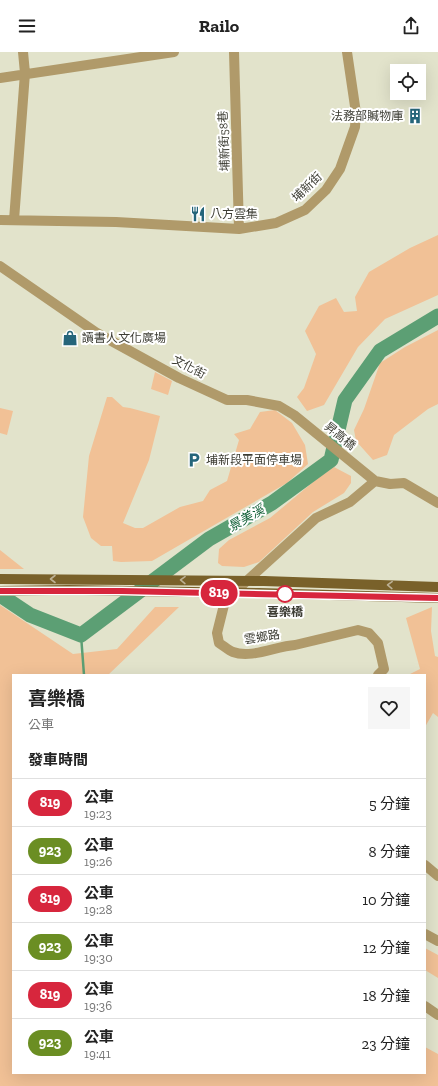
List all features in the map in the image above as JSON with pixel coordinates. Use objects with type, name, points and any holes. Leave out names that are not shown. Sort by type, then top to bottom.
[{"type":"main road","points":[[0,579],[270,581],[434,587]]},
{"type":"main road","points":[[0,591],[128,591],[433,598]]},
{"type":"street","points":[[14,220],[25,73],[23,52]]},
{"type":"street","points":[[0,78],[25,73],[174,52]]},
{"type":"street","name":"埔新街58巷","points":[[234,52],[239,228]]},
{"type":"street","name":"埔新街","points":[[0,220],[116,222],[239,228],[276,223],[305,210],[326,190],[340,169],[355,127],[356,113],[347,52]]},
{"type":"street","name":"文化街","points":[[0,266],[97,333],[179,378],[222,398],[247,400],[279,406],[294,415]]},
{"type":"street","name":"昇高橋","points":[[294,415],[372,478]]},
{"type":"street","points":[[372,478],[390,484],[404,482],[438,503]]},
{"type":"street","name":"雲鄉路","points":[[372,478],[350,502],[316,518],[228,598],[224,605],[217,633],[219,643],[233,652],[248,654],[286,646],[295,646],[358,630],[369,633],[378,643],[384,669],[379,674]]},
{"type":"street","points":[[426,866],[438,876]]},
{"type":"street","points":[[426,935],[438,941]]},
{"type":"street","points":[[426,1007],[438,1015]]},
{"type":"shaded area","points":[[438,235],[438,295],[385,319],[358,347],[324,405],[307,411],[297,397],[304,388],[316,354],[305,331],[319,306],[336,298],[344,312],[357,311],[355,297],[369,272],[410,248]]},
{"type":"shaded area","points":[[438,330],[438,404],[428,409],[394,435],[387,455],[373,460],[356,441],[354,430],[364,409],[380,363],[405,347]]},
{"type":"shaded area","points":[[155,372],[172,381],[168,395],[151,389]]},
{"type":"shaded area","points":[[107,397],[112,397],[123,407],[160,416],[149,460],[123,523],[135,528],[143,528],[180,507],[203,501],[210,490],[227,481],[239,440],[234,434],[250,429],[260,412],[275,410],[292,423],[305,445],[308,464],[287,483],[152,561],[113,561],[112,546],[101,546],[91,538],[83,517],[89,456]]},
{"type":"shaded area","points":[[0,408],[13,411],[7,435],[0,433]]},
{"type":"shaded area","points":[[334,467],[351,476],[351,483],[344,493],[313,512],[259,562],[244,567],[222,566],[218,563],[219,549],[229,540],[270,518],[318,478]]},
{"type":"shaded area","points":[[0,550],[24,569],[0,569]]},
{"type":"shaded area","points":[[0,605],[73,654],[117,649],[155,607],[179,607],[109,674],[12,674],[12,1074],[426,1074],[426,1048],[438,1054],[438,1086],[0,1086]]},
{"type":"shaded area","points":[[432,607],[431,631],[435,656],[438,657],[438,717],[433,713],[426,725],[426,674],[410,674],[420,669],[406,618]]},
{"type":"shaded area","points":[[426,949],[438,955],[438,978],[426,971]]},
{"type":"waterway","name":"景美溪","points":[[0,595],[30,615],[81,635],[209,539],[272,503],[331,460],[345,400],[380,351],[438,316]]},
{"type":"waterway","points":[[81,635],[84,674]]},
{"type":"bus line","name":"819","points":[[0,591],[68,590],[258,593],[438,598]]},
{"type":"place","name":"法務部贓物庫","points":[[415,116]]},
{"type":"place","name":"八方雲集","points":[[198,214]]},
{"type":"place","name":"讀書人文化廣場","points":[[70,338]]},
{"type":"place","name":"埔新段平面停車場","points":[[194,460]]},
{"type":"place","name":"喜樂橋","points":[[285,594]]}]
